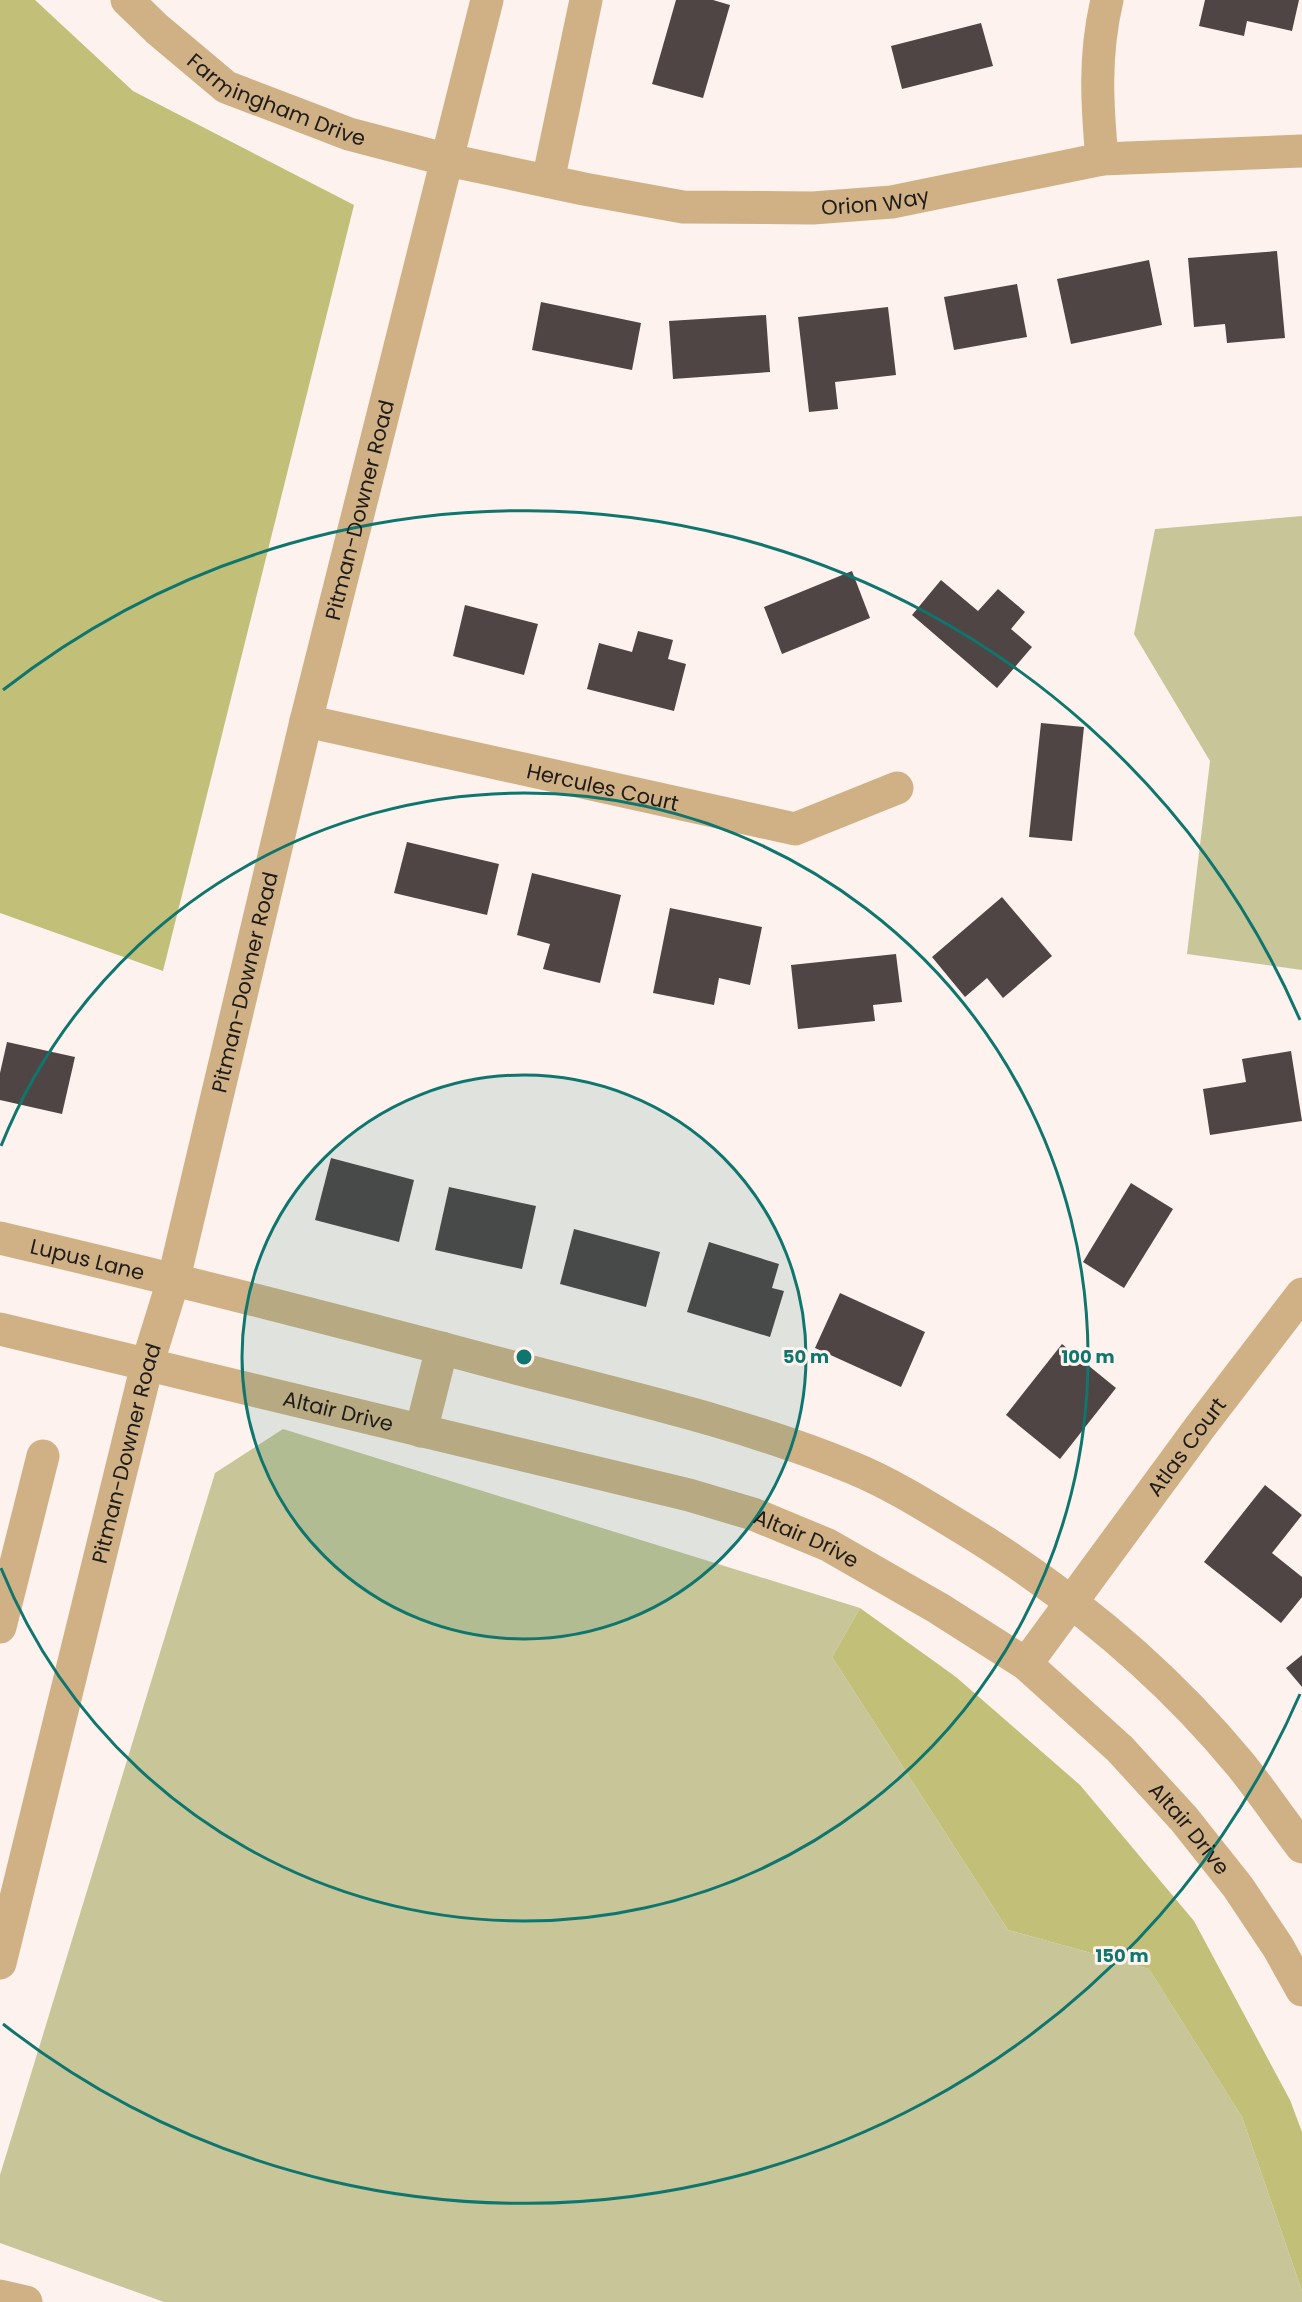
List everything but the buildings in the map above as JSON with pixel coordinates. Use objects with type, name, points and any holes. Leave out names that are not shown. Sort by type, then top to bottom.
[{"type":"street","name":"Farmingham Drive","points":[[127,0],[157,29],[226,87],[349,134],[448,160]]},
{"type":"street","name":"Pitman-Downer Road","points":[[0,1963],[147,1365],[174,1278],[306,721],[487,0]]},
{"type":"street","points":[[548,181],[586,0]]},
{"type":"street","points":[[1102,159],[1096,100],[1099,34],[1107,0]]},
{"type":"street","name":"Orion Way","points":[[448,160],[683,207],[813,208],[892,202],[1102,159],[1302,151]]},
{"type":"street","name":"Hercules Court","points":[[306,721],[795,829],[897,788]]},
{"type":"street","name":"Lupus Lane","points":[[0,1238],[174,1278]]},
{"type":"street","points":[[174,1278],[764,1434],[858,1469],[991,1544],[1072,1602],[1146,1665],[1192,1710],[1240,1765],[1302,1847]]},
{"type":"street","name":"Atlas Court","points":[[1026,1664],[1200,1427],[1302,1294]]},
{"type":"street","points":[[0,1329],[147,1365]]},
{"type":"street","points":[[421,1431],[442,1348]]},
{"type":"street","name":"Altair Drive","points":[[147,1365],[689,1496],[753,1514],[828,1545],[938,1608],[1026,1664],[1120,1749],[1184,1819],[1238,1887],[1278,1947],[1302,1990]]},
{"type":"street","points":[[0,1627],[43,1456]]},
{"type":"street","points":[[0,2296],[26,2302]]},
{"type":"shaded area","points":[[0,0],[35,0],[133,91],[354,205],[163,971],[0,913]]},
{"type":"shaded area","points":[[1302,516],[1302,970],[1187,954],[1210,761],[1134,634],[1155,529]]},
{"type":"shaded area","points":[[283,1429],[860,1608],[832,1657],[1008,1930],[1149,1969],[1242,2117],[1302,2291],[1302,2302],[164,2302],[0,2243],[0,2175],[215,1473]]},
{"type":"shaded area","points":[[860,1608],[956,1677],[1080,1785],[1194,1921],[1290,2100],[1302,2132],[1302,2291],[1242,2117],[1149,1969],[1008,1930],[832,1657]]}]
